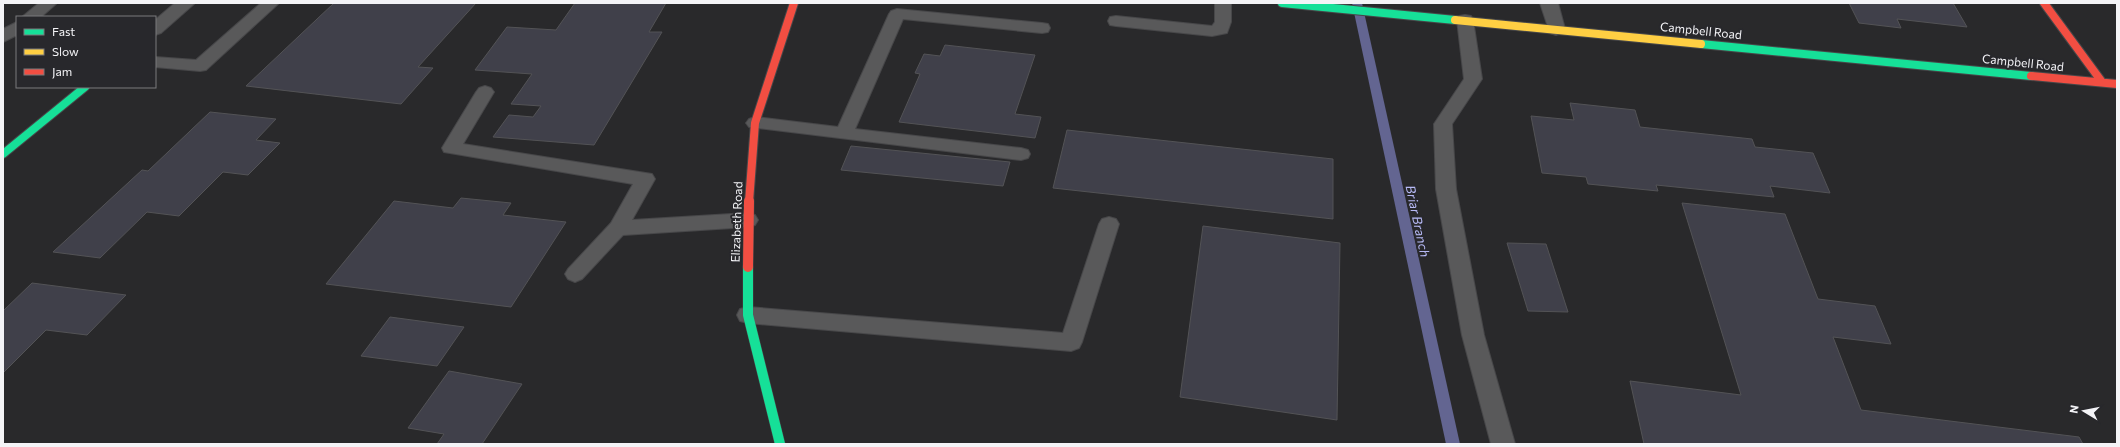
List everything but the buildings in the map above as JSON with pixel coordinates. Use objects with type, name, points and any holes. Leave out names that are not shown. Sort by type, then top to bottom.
[{"type":"street","points":[[156,28],[186,3]]},
{"type":"street","name":"Elizabeth Road","points":[[780,444],[748,315],[748,220],[755,122],[794,3]]},
{"type":"street","name":"Campbell Road","points":[[1282,3],[2117,84]]},
{"type":"street","points":[[1549,3],[1556,29]]},
{"type":"street","points":[[2044,3],[2102,82]]},
{"type":"street","points":[[3,154],[84,88]]},
{"type":"lane","points":[[31,16],[49,3]]},
{"type":"lane","points":[[156,62],[200,66],[271,3]]},
{"type":"lane","points":[[947,19],[954,3]]},
{"type":"lane","points":[[1116,21],[1212,31],[1221,29],[1223,22],[1223,3]]},
{"type":"lane","points":[[844,133],[897,14],[1042,28]]},
{"type":"lane","points":[[1465,20],[1473,79],[1444,124],[1446,189],[1473,335],[1503,444]]},
{"type":"lane","points":[[3,38],[16,28]]},
{"type":"lane","points":[[3,38],[16,39]]},
{"type":"lane","points":[[485,92],[451,148],[645,179],[618,228],[576,274]]},
{"type":"lane","points":[[755,122],[1021,154]]},
{"type":"lane","points":[[618,228],[748,220]]},
{"type":"lane","points":[[748,315],[1071,342],[1109,224]]},
{"type":"waterway","name":"Briar Branch","points":[[1357,3],[1453,444]]},
{"type":"traffic: fast","points":[[1282,3],[1455,20]]},
{"type":"traffic: fast","points":[[1701,44],[2031,76]]},
{"type":"traffic: fast","points":[[3,154],[84,88]]},
{"type":"traffic: fast","points":[[748,267],[748,315],[780,444]]},
{"type":"traffic: slow","points":[[1455,20],[1701,44]]},
{"type":"traffic: jam","points":[[748,267],[748,220],[755,123],[794,3]]},
{"type":"traffic: jam","points":[[2044,3],[2102,82]]},
{"type":"traffic: jam","points":[[2031,76],[2117,84]]}]
